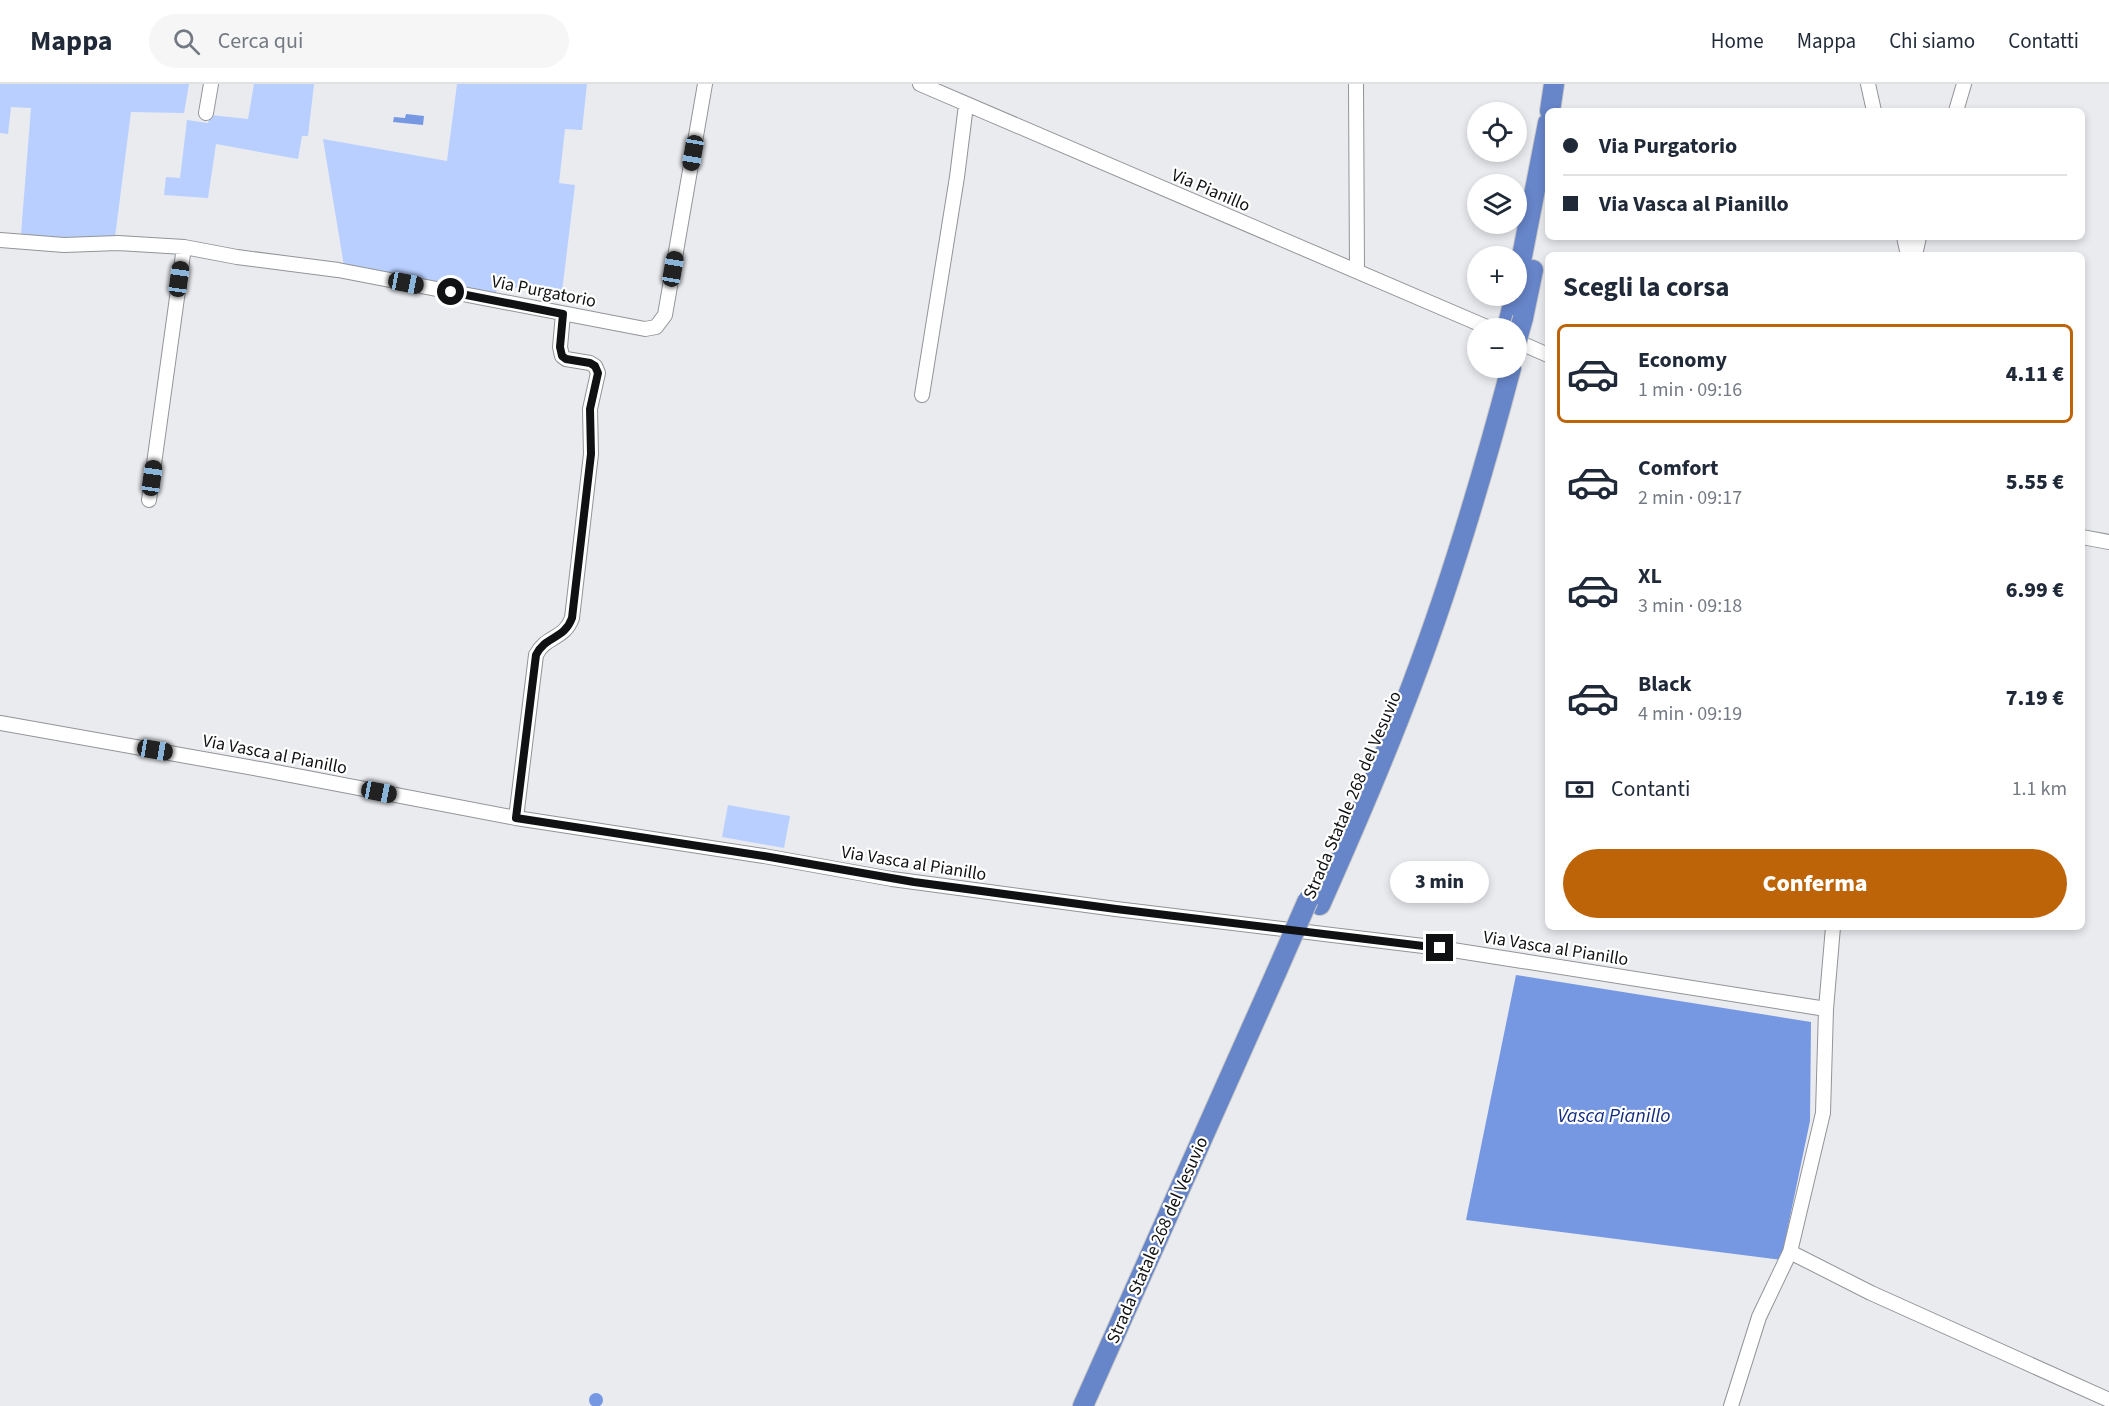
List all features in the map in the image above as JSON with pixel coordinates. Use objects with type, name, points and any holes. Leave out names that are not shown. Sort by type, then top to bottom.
[{"type":"highway","points":[[1550,108],[1554,84]]},
{"type":"highway","points":[[1563,108],[1566,84]]},
{"type":"highway","points":[[1524,246],[1545,138]]},
{"type":"highway","points":[[1514,314],[1545,206]]},
{"type":"highway","name":"Strada Statale 268 del Vesuvio","points":[[1314,903],[1424,616],[1468,476],[1494,378]]},
{"type":"highway","name":"Strada Statale 268 del Vesuvio","points":[[1096,1406],[1314,903],[1386,751],[1436,620],[1480,480],[1507,378]]},
{"type":"highway","name":"Strada Statale 268 del Vesuvio","points":[[1083,1406],[1282,976]]},
{"type":"street","points":[[206,112],[211,84]]},
{"type":"street","name":"Via Purgatorio","points":[[0,240],[63,245],[118,243],[184,247],[237,257],[338,270],[645,329],[656,327],[665,315],[705,84]]},
{"type":"street","name":"Via Pianillo","points":[[920,84],[1467,318]]},
{"type":"street","points":[[1356,84],[1357,271]]},
{"type":"street","points":[[1868,84],[1873,108]]},
{"type":"street","points":[[1957,108],[1964,84]]},
{"type":"street","points":[[922,395],[957,177],[966,105]]},
{"type":"street","points":[[149,500],[184,247]]},
{"type":"street","points":[[516,818],[536,655],[540,646],[565,632],[572,618],[591,454],[590,409],[598,373],[595,366],[590,363],[566,359],[562,356],[560,347],[563,314]]},
{"type":"street","points":[[1527,346],[1545,354]]},
{"type":"street","points":[[2085,538],[2109,542]]},
{"type":"street","name":"Via Vasca al Pianillo","points":[[0,723],[516,818],[752,854],[892,879],[1440,948],[1826,1009]]},
{"type":"street","points":[[1731,1406],[1759,1317],[1790,1252],[1823,1113],[1826,1009],[1833,930]]},
{"type":"street","points":[[1790,1252],[1871,1293],[2109,1400]]},
{"type":"shaded area","points":[[0,84],[189,84],[184,113],[131,112],[115,237],[58,239],[21,234],[31,108],[11,107],[8,134],[0,133]]},
{"type":"shaded area","points":[[254,84],[314,84],[308,136],[302,136],[298,159],[216,144],[208,198],[164,195],[166,177],[180,178],[187,120],[208,123],[210,115],[248,119]]},
{"type":"shaded area","points":[[457,84],[587,84],[582,130],[565,129],[559,183],[575,185],[562,292],[498,286],[495,296],[344,266],[323,139],[447,161]]},
{"type":"shaded area","points":[[728,805],[790,816],[784,848],[722,837]]},
{"type":"water","points":[[406,114],[424,116],[423,125],[393,122],[394,117],[405,118]]},
{"type":"water","name":"Vasca Pianillo","points":[[1516,975],[1811,1022],[1810,1121],[1781,1260],[1466,1220]]},
{"type":"water","points":[[596,1393],[601,1395],[603,1400],[601,1405],[596,1407],[591,1405],[589,1400],[591,1395]]},
{"type":"route","points":[[451,292],[563,314],[560,347],[562,356],[566,359],[590,363],[595,366],[598,373],[590,409],[591,454],[572,618],[565,632],[540,646],[536,655],[516,818],[764,856],[892,879],[1440,948]]}]
